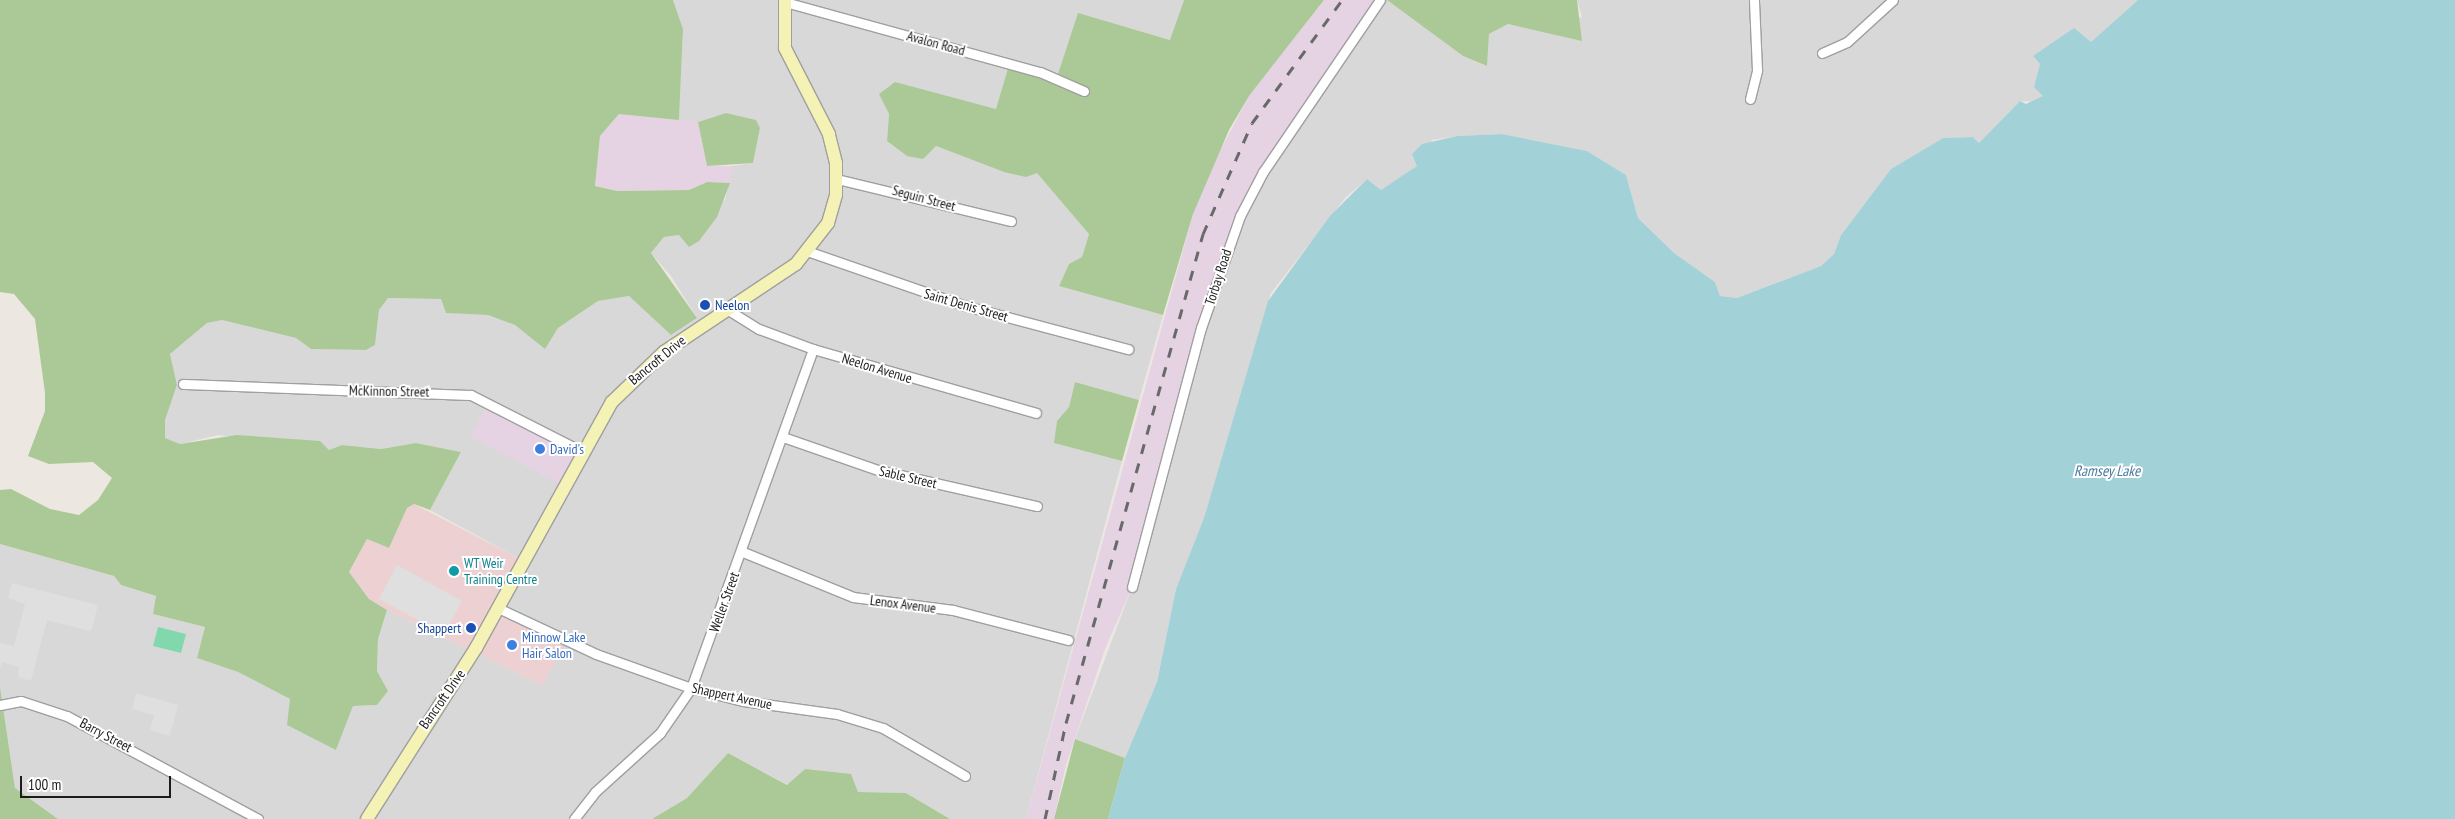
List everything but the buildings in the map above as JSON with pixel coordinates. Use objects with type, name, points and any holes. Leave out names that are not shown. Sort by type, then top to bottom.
[{"type":"main road","name":"Bancroft Drive","points":[[367,819],[498,608],[581,451],[629,381],[725,308],[780,275],[807,251],[828,223],[837,179],[829,134],[785,48],[785,1]]},
{"type":"street","name":"Torbay Road","points":[[1132,587],[1201,328],[1240,216],[1263,172],[1380,0]]},
{"type":"street","points":[[1750,99],[1757,70],[1754,0]]},
{"type":"street","points":[[1822,53],[1847,42],[1893,0]]},
{"type":"street","name":"Avalon Road","points":[[785,1],[1040,72],[1084,91]]},
{"type":"street","name":"Seguin Street","points":[[837,179],[1011,221]]},
{"type":"street","name":"Saint Denis Street","points":[[807,251],[966,306],[1128,349]]},
{"type":"street","name":"Neelon Avenue","points":[[725,308],[759,329],[813,348],[1036,413]]},
{"type":"street","name":"Weller Street","points":[[574,819],[595,792],[660,733],[691,688],[743,552],[813,348]]},
{"type":"street","name":"McKinnon Street","points":[[183,384],[471,395],[581,451]]},
{"type":"street","name":"Sable Street","points":[[783,437],[878,470],[1037,506]]},
{"type":"street","name":"Lenox Avenue","points":[[743,552],[853,597],[953,610],[1068,640]]},
{"type":"street","name":"Shappert Avenue","points":[[498,608],[596,654],[691,688],[743,701],[837,714],[884,728],[965,776]]},
{"type":"street","name":"Barry Street","points":[[0,705],[20,701],[67,716],[258,819]]},
{"type":"shaded area","points":[[673,0],[1184,0],[1171,40],[1078,14],[1055,83],[1040,77],[996,109],[895,83],[880,94],[889,114],[887,141],[907,156],[936,146],[1004,172],[1037,173],[1059,194],[1089,234],[1082,257],[1069,265],[1059,286],[1163,315],[1139,400],[1075,382],[1069,407],[1057,421],[1055,443],[1122,461],[1026,819],[950,819],[906,793],[858,792],[805,769],[788,785],[728,753],[687,798],[652,819],[58,819],[15,788],[0,687],[0,544],[114,576],[121,585],[156,596],[153,614],[205,627],[197,658],[238,672],[290,699],[336,750],[353,706],[377,705],[388,691],[377,671],[378,639],[387,610],[542,685],[498,608],[522,560],[430,510],[461,452],[416,443],[381,449],[342,445],[329,450],[218,435],[180,444],[165,438],[165,420],[177,385],[170,354],[207,323],[222,320],[296,338],[311,349],[366,350],[375,345],[379,310],[388,298],[441,299],[446,313],[488,315],[515,325],[545,348],[558,328],[598,301],[629,296],[671,335],[697,318],[671,276],[651,253],[664,237],[679,235],[725,200],[732,166],[753,163],[760,128],[726,113],[698,122],[679,120],[683,29]]},
{"type":"shaded area","points":[[1324,0],[1379,0],[1234,228],[1132,587],[1105,649],[1066,765],[1054,819],[1026,819],[1193,214],[1211,168],[1249,96]]},
{"type":"shaded area","points":[[1379,0],[1387,0],[1463,56],[1486,66],[1489,34],[1508,24],[1539,31],[1582,17],[1577,0],[2138,0],[2091,42],[2033,56],[2040,64],[2043,96],[2038,102],[2020,101],[1979,143],[1973,137],[1943,138],[1891,169],[1841,235],[1834,254],[1821,266],[1737,298],[1720,296],[1715,282],[1674,253],[1638,218],[1626,175],[1587,151],[1502,134],[1457,136],[1432,140],[1418,166],[1381,190],[1367,179],[1346,197],[1271,293],[1204,519],[1176,589],[1157,682],[1125,758],[1075,739],[1132,587],[1168,449],[1239,215]]},
{"type":"shaded area","points":[[641,113],[698,122],[707,166],[732,166],[730,183],[707,182],[689,190],[617,191],[595,186],[600,136],[619,114]]},
{"type":"shaded area","points":[[488,403],[579,451],[561,485],[470,436]]},
{"type":"shaded area","points":[[414,504],[522,560],[498,608],[566,642],[542,685],[387,610],[369,599],[349,572],[367,539],[389,548],[407,508]]},
{"type":"shaded area","points":[[397,565],[462,601],[444,634],[379,599]]},
{"type":"shaded area","points":[[12,583],[98,605],[91,631],[47,620],[31,681],[18,677],[19,667],[2,662],[0,669],[0,643],[14,646],[25,604],[8,598]]},
{"type":"shaded area","points":[[136,693],[178,705],[170,736],[150,730],[154,715],[132,709]]},
{"type":"green space","points":[[0,0],[673,0],[683,29],[679,120],[619,114],[600,136],[595,186],[617,191],[689,190],[707,182],[730,183],[717,217],[699,241],[689,247],[679,235],[664,237],[651,253],[697,318],[671,335],[629,296],[598,301],[558,328],[545,349],[515,325],[488,315],[446,313],[441,299],[388,298],[379,310],[375,345],[366,350],[311,349],[296,338],[222,320],[207,323],[170,354],[177,385],[165,420],[165,438],[180,444],[237,435],[320,441],[329,450],[342,445],[381,449],[416,443],[461,452],[430,510],[414,504],[407,508],[389,548],[367,539],[349,572],[369,599],[387,610],[378,639],[377,671],[388,691],[377,705],[353,706],[336,750],[287,725],[290,699],[238,672],[197,658],[205,627],[153,614],[156,596],[121,585],[114,576],[0,544],[0,490],[11,489],[50,509],[79,515],[98,500],[112,478],[93,462],[49,464],[28,456],[45,411],[45,393],[35,319],[14,294],[0,292]]},
{"type":"green space","points":[[1184,0],[1324,0],[1249,96],[1229,130],[1193,214],[1163,315],[1059,286],[1069,264],[1082,257],[1089,234],[1037,173],[1026,177],[1004,172],[936,146],[923,159],[907,156],[887,141],[889,114],[879,94],[895,82],[996,109],[1009,65],[1055,83],[1078,13],[1170,40]]},
{"type":"green space","points":[[1387,0],[1577,0],[1582,41],[1508,24],[1489,34],[1487,66],[1463,56]]},
{"type":"green space","points":[[726,113],[756,120],[760,128],[753,163],[707,166],[698,122]]},
{"type":"green space","points":[[1075,382],[1139,400],[1122,461],[1054,443],[1057,421],[1069,407]]},
{"type":"green space","points":[[158,627],[186,634],[181,653],[153,646]]},
{"type":"green space","points":[[0,687],[15,788],[58,819],[0,819]]},
{"type":"green space","points":[[1075,739],[1125,758],[1108,819],[1054,819]]},
{"type":"green space","points":[[728,753],[787,785],[805,769],[851,774],[858,792],[906,793],[950,819],[652,819],[687,798]]},
{"type":"water","name":"Ramsey Lake","points":[[2138,0],[2455,0],[2455,819],[1108,819],[1125,758],[1157,682],[1176,589],[1204,518],[1268,301],[1330,216],[1367,179],[1381,190],[1417,166],[1412,154],[1422,144],[1457,136],[1502,134],[1587,151],[1626,175],[1638,218],[1674,253],[1715,282],[1720,296],[1737,298],[1821,266],[1834,254],[1841,235],[1891,169],[1943,138],[1973,137],[1979,143],[2020,101],[2026,104],[2043,96],[2034,87],[2040,64],[2033,56],[2074,28],[2091,42]]},
{"type":"railway","points":[[1045,819],[1066,723],[1203,234],[1252,123],[1342,0]]},
{"type":"place","name":"Neelon","points":[[705,305]]},
{"type":"place","name":"David's","points":[[540,449]]},
{"type":"place","name":"WT Weir Training Centre","points":[[454,571]]},
{"type":"place","name":"Shappert","points":[[471,628]]},
{"type":"place","name":"Minnow Lake Hair Salon","points":[[512,645]]}]
